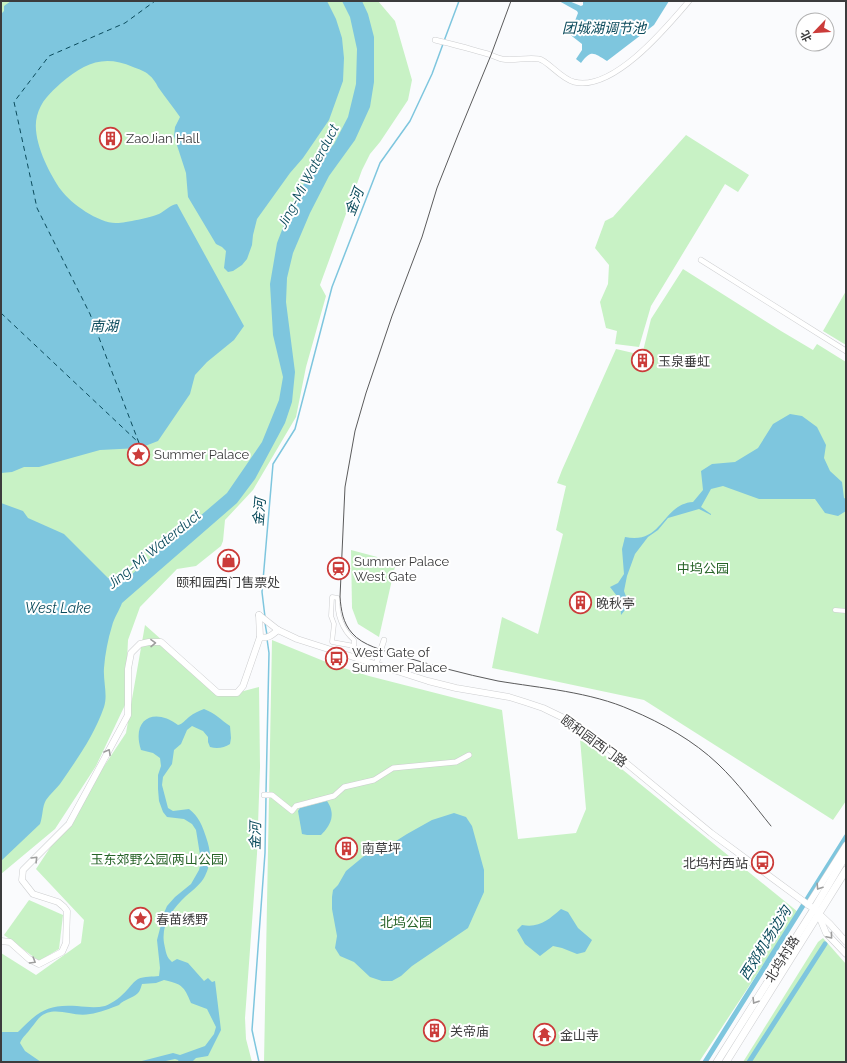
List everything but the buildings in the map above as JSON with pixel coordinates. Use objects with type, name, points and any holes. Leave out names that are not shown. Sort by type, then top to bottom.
[{"type":"main road","name":"北坞村路","points":[[726,1062],[846,855]]},
{"type":"main road","name":"北坞村路","points":[[717,1062],[814,910],[846,870]]},
{"type":"street","points":[[437,40],[502,59],[541,59],[557,73],[573,82],[587,84],[600,81],[630,62],[648,47],[689,1]]},
{"type":"street","points":[[701,260],[846,351]]},
{"type":"street","points":[[332,597],[338,598],[337,607],[339,616],[345,629],[354,640],[354,646],[332,642],[334,624],[331,616],[332,597]]},
{"type":"street","points":[[835,610],[846,611]]},
{"type":"street","name":"颐和园西门路","points":[[265,637],[259,615],[278,630],[297,639],[456,688],[509,697],[543,708],[565,718],[603,744],[705,828],[814,910],[830,924],[846,942]]},
{"type":"street","points":[[1,941],[10,942],[29,959],[39,964],[62,952],[66,943],[67,912],[58,902],[33,894],[22,880],[23,870],[69,824],[128,715],[128,669],[131,653],[140,644],[161,642],[218,693],[237,693],[244,686],[265,637],[278,630]]},
{"type":"street","points":[[376,664],[384,640]]},
{"type":"street","points":[[266,795],[272,795],[292,811],[296,806],[334,796],[344,787],[374,780],[393,768],[456,762],[469,755]]},
{"type":"street","name":"北坞村路","points":[[814,910],[846,845]]},
{"type":"street","points":[[814,910],[826,932],[846,954]]},
{"type":"green space","name":"Summer Palace","points":[[1,1],[378,1],[395,21],[412,80],[408,100],[380,142],[370,154],[362,170],[320,285],[326,296],[306,367],[296,417],[253,490],[225,520],[223,541],[221,546],[196,566],[177,569],[140,607],[128,640],[125,705],[96,766],[55,829],[1,874]]},
{"type":"green space","points":[[686,135],[749,175],[738,192],[725,184],[651,306],[639,347],[615,344],[617,331],[606,328],[600,302],[608,284],[609,265],[595,248],[605,221],[613,217]]},
{"type":"green space","name":"中坞公园","points":[[683,269],[813,350],[817,344],[846,362],[846,801],[833,820],[644,700],[492,668],[502,617],[538,634],[563,534],[556,530],[566,486],[557,483],[562,470],[616,349],[642,355],[651,319]]},
{"type":"green space","points":[[846,291],[846,345],[823,331]]},
{"type":"green space","points":[[351,550],[396,562],[379,637],[358,624],[352,608]]},
{"type":"green space","name":"玉东郊野公园(两山公园)","points":[[145,625],[225,696],[259,687],[260,767],[257,854],[245,1018],[246,1039],[252,1062],[1,1062],[1,953],[36,975],[81,943],[84,920],[36,869],[126,733]]},
{"type":"green space","name":"北坞公园","points":[[272,640],[331,664],[369,676],[502,710],[518,839],[576,833],[586,809],[580,739],[602,753],[798,912],[699,1062],[264,1062]]},
{"type":"green space","points":[[29,900],[63,915],[59,949],[39,961],[4,935]]},
{"type":"green space","points":[[823,938],[846,964],[846,1062],[743,1062],[818,942]]},
{"type":"water","name":"南湖","points":[[11,1],[327,1],[336,19],[342,38],[344,58],[343,81],[329,120],[303,158],[290,173],[257,219],[252,245],[247,259],[242,265],[233,271],[228,272],[224,268],[226,251],[216,244],[188,197],[186,173],[174,136],[175,127],[180,117],[150,76],[143,71],[123,63],[104,61],[78,70],[46,98],[37,116],[37,134],[42,155],[61,190],[79,207],[94,217],[117,223],[156,215],[177,204],[244,326],[234,340],[207,362],[195,375],[190,394],[158,441],[140,448],[100,450],[39,467],[24,467],[12,472],[1,473],[1,14],[4,11],[4,6]]},
{"type":"water","name":"West Lake","points":[[342,1],[362,1],[368,14],[374,37],[374,82],[370,107],[355,140],[329,176],[310,213],[293,253],[287,278],[286,302],[295,372],[292,402],[285,423],[255,479],[237,503],[122,603],[113,623],[108,641],[104,668],[105,702],[100,718],[85,747],[60,784],[46,800],[40,824],[1,861],[1,503],[23,511],[28,518],[64,534],[108,578],[122,580],[131,575],[227,493],[262,442],[279,400],[283,377],[273,335],[270,284],[277,243],[292,204],[313,168],[334,144],[348,117],[356,84],[357,49],[350,17]]},
{"type":"water","name":"团城湖调节池","points":[[559,1],[569,1],[581,6],[583,5],[583,1],[669,1],[654,25],[607,61],[596,54],[590,54],[581,63],[576,59],[582,50],[582,44],[568,33],[573,26],[578,13]]},
{"type":"water","points":[[790,414],[802,416],[817,427],[826,445],[824,458],[830,471],[842,482],[844,498],[846,499],[846,511],[838,516],[825,513],[815,499],[759,499],[723,486],[711,489],[701,507],[711,515],[699,509],[668,518],[658,530],[648,537],[635,554],[627,576],[624,591],[629,605],[621,615],[620,600],[610,587],[618,583],[624,574],[622,549],[625,537],[638,538],[647,535],[655,530],[675,509],[683,504],[693,502],[703,490],[701,471],[712,464],[735,462],[758,448],[773,424]]},
{"type":"water","points":[[204,709],[230,726],[230,744],[220,748],[210,747],[208,737],[203,731],[192,726],[187,730],[181,744],[174,750],[172,764],[163,777],[162,785],[168,808],[173,811],[189,809],[198,818],[208,842],[210,852],[210,861],[205,876],[197,887],[181,901],[173,911],[164,929],[164,943],[168,958],[172,962],[177,959],[188,963],[204,981],[208,978],[212,982],[215,981],[221,1030],[208,1056],[196,1058],[192,1062],[179,1062],[175,1059],[161,1062],[138,1062],[173,1053],[180,1055],[205,1046],[214,1034],[216,1027],[207,1009],[191,1003],[182,987],[164,980],[156,983],[142,984],[136,995],[123,1001],[119,1005],[97,1013],[83,1015],[51,1012],[45,1014],[38,1019],[20,1043],[25,1051],[41,1062],[1,1062],[1,1032],[18,1032],[44,1010],[58,1006],[105,1006],[120,997],[138,979],[159,976],[160,968],[157,940],[164,913],[167,906],[175,897],[191,884],[199,870],[201,861],[196,830],[192,824],[184,819],[167,817],[163,812],[159,801],[158,789],[158,775],[161,766],[160,758],[153,753],[141,750],[139,730],[147,719],[153,717],[161,717],[178,725],[183,723],[193,714]]},
{"type":"water","points":[[327,801],[332,815],[330,823],[321,835],[302,834],[298,811],[300,808]]},
{"type":"water","points":[[454,813],[466,817],[472,826],[484,870],[484,892],[468,928],[392,981],[382,981],[370,977],[354,962],[340,956],[335,948],[337,936],[332,909],[333,890],[338,885],[346,871],[375,847],[388,846],[432,820]]},
{"type":"water","points":[[561,909],[568,912],[578,928],[592,940],[585,952],[577,954],[553,946],[540,956],[525,944],[517,930],[522,925],[528,926],[539,924],[552,917]]},
{"type":"waterway","name":"金河","points":[[444,41],[459,1]]},
{"type":"waterway","name":"金河","points":[[265,617],[262,592],[273,464],[295,429],[332,287],[380,163],[410,121],[432,74],[443,44]]},
{"type":"waterway","name":"金河","points":[[265,623],[267,635]]},
{"type":"waterway","name":"金河","points":[[266,793],[269,653],[267,639]]},
{"type":"waterway","name":"金河","points":[[259,1062],[252,1030],[265,853],[266,797]]},
{"type":"waterway","name":"西郊机场边沟","points":[[705,1062],[846,837]]},
{"type":"waterway","points":[[749,1062],[825,944]]},
{"type":"ferry route","points":[[139,443],[90,314],[37,208],[14,102],[49,56],[125,23],[155,1]]},
{"type":"ferry route","points":[[1,313],[138,442]]},
{"type":"tram line","points":[[511,1],[491,55],[437,188],[422,237],[392,316],[366,393],[355,431],[345,487],[340,597],[343,616],[346,625],[352,633],[367,644],[380,649],[435,666],[498,681],[565,691],[599,699],[616,704],[654,721],[688,740],[718,764],[739,786],[771,826]]},
{"type":"place","name":"ZaoJian Hall","points":[[111,138]]},
{"type":"place","name":"玉泉垂虹","points":[[643,361]]},
{"type":"place","name":"Summer Palace","points":[[138,454]]},
{"type":"place","name":"颐和园西门售票处","points":[[228,560]]},
{"type":"place","name":"Summer Palace West Gate","points":[[339,568]]},
{"type":"place","name":"晚秋亭","points":[[581,603]]},
{"type":"place","name":"West Gate of Summer Palace","points":[[337,659]]},
{"type":"place","name":"南草坪","points":[[346,848]]},
{"type":"place","name":"北坞村西站","points":[[763,863]]},
{"type":"place","name":"春苗绣野","points":[[141,919]]},
{"type":"place","name":"关帝庙","points":[[435,1031]]},
{"type":"place","name":"金山寺","points":[[545,1035]]},
{"type":"water label","name":"Jing-Mi Waterduct","points":[[308,176]]},
{"type":"water label","name":"Jing-Mi Waterduct","points":[[154,549]]}]
